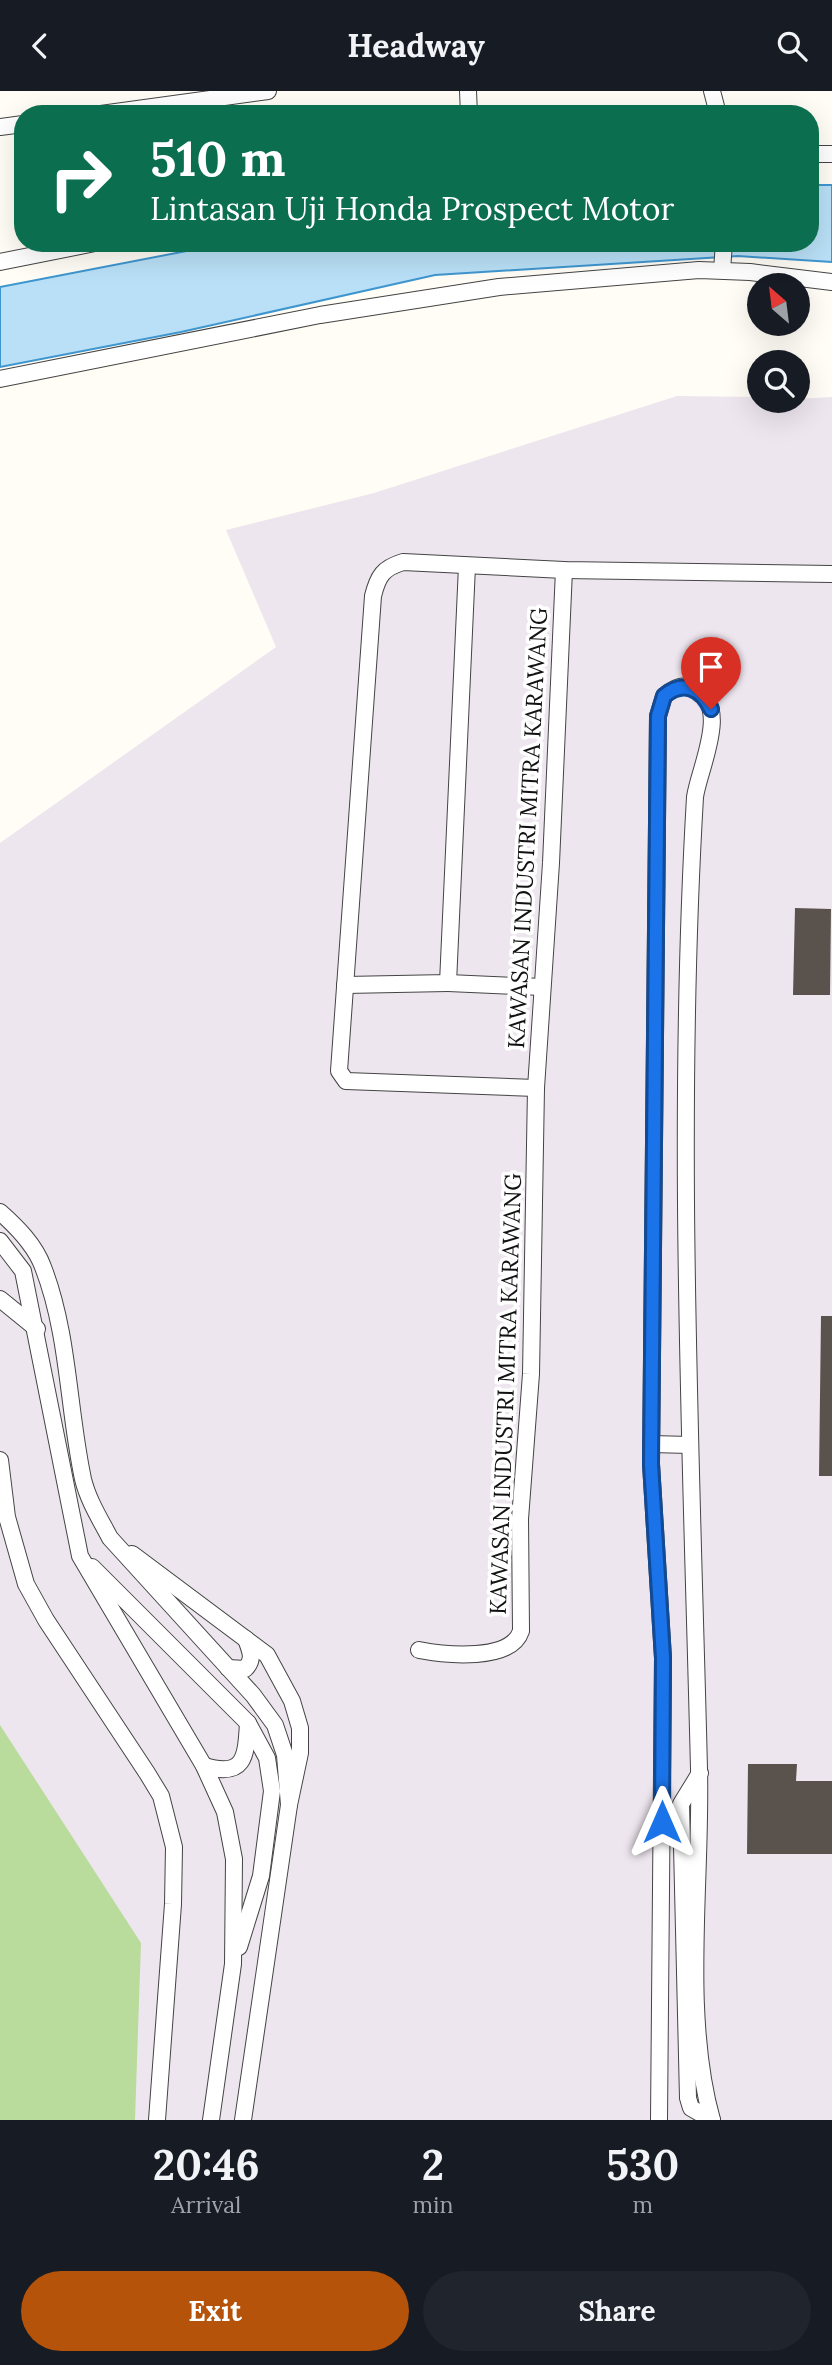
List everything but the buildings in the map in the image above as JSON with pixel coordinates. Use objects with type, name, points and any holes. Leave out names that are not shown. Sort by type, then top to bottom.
[{"type":"street","points":[[166,105],[268,91]]},
{"type":"street","points":[[0,262],[50,252]]},
{"type":"street","points":[[0,379],[320,315],[440,296],[629,274],[723,258],[832,282]]},
{"type":"street","points":[[536,1088],[346,1081],[338,1070],[375,587],[387,567],[403,562],[564,571],[832,574]]},
{"type":"street","points":[[448,983],[467,566]]},
{"type":"street","name":"KAWASAN INDUSTRI MITRA KARAWANG","points":[[419,1650],[456,1654],[497,1651],[509,1648],[518,1640],[521,1631],[520,1519],[531,1374],[536,1088],[564,571]]},
{"type":"street","points":[[659,2120],[663,1658],[651,1444],[658,716],[664,696],[682,686],[694,688],[705,697],[714,725],[698,774],[695,797],[685,1031],[690,1445],[699,1773],[697,2044],[712,2120]]},
{"type":"street","points":[[345,985],[448,983],[542,987]]},
{"type":"street","points":[[0,1212],[22,1232],[43,1265],[59,1326],[84,1481],[110,1538],[228,1668],[275,1725],[285,1755],[289,1805]]},
{"type":"street","points":[[0,1241],[23,1272],[37,1329],[80,1556],[204,1766],[225,1812],[233,1859],[233,1964],[211,2120]]},
{"type":"street","points":[[0,1299],[37,1329]]},
{"type":"street","points":[[651,1444],[690,1445]]},
{"type":"street","points":[[0,1460],[7,1517],[26,1584],[46,1620],[148,1773],[161,1796],[169,1820],[174,1847],[173,1904],[157,2120]]},
{"type":"street","points":[[110,1538],[267,1655],[282,1677],[295,1710],[300,1753],[289,1805],[243,2120]]},
{"type":"street","points":[[80,1556],[248,1723],[267,1758],[272,1791],[261,1875],[233,1964]]},
{"type":"street","points":[[228,1668],[245,1669],[251,1663],[252,1654],[246,1639]]},
{"type":"street","points":[[204,1766],[221,1771],[236,1768],[246,1756],[248,1723]]},
{"type":"shaded area","points":[[677,396],[747,397],[747,413],[810,413],[810,398],[832,397],[832,2120],[0,2120],[0,843],[276,647],[226,530],[374,493]]},
{"type":"green space","points":[[0,1725],[141,1943],[135,2120],[0,2120]]},
{"type":"water","points":[[819,185],[832,185],[832,262],[738,256],[435,275],[181,332],[0,367],[0,287],[181,252],[819,252]]},
{"type":"route","points":[[662,1822],[663,1658],[651,1464],[658,716],[664,696],[672,689],[682,686],[694,688],[705,697],[711,709]]}]
